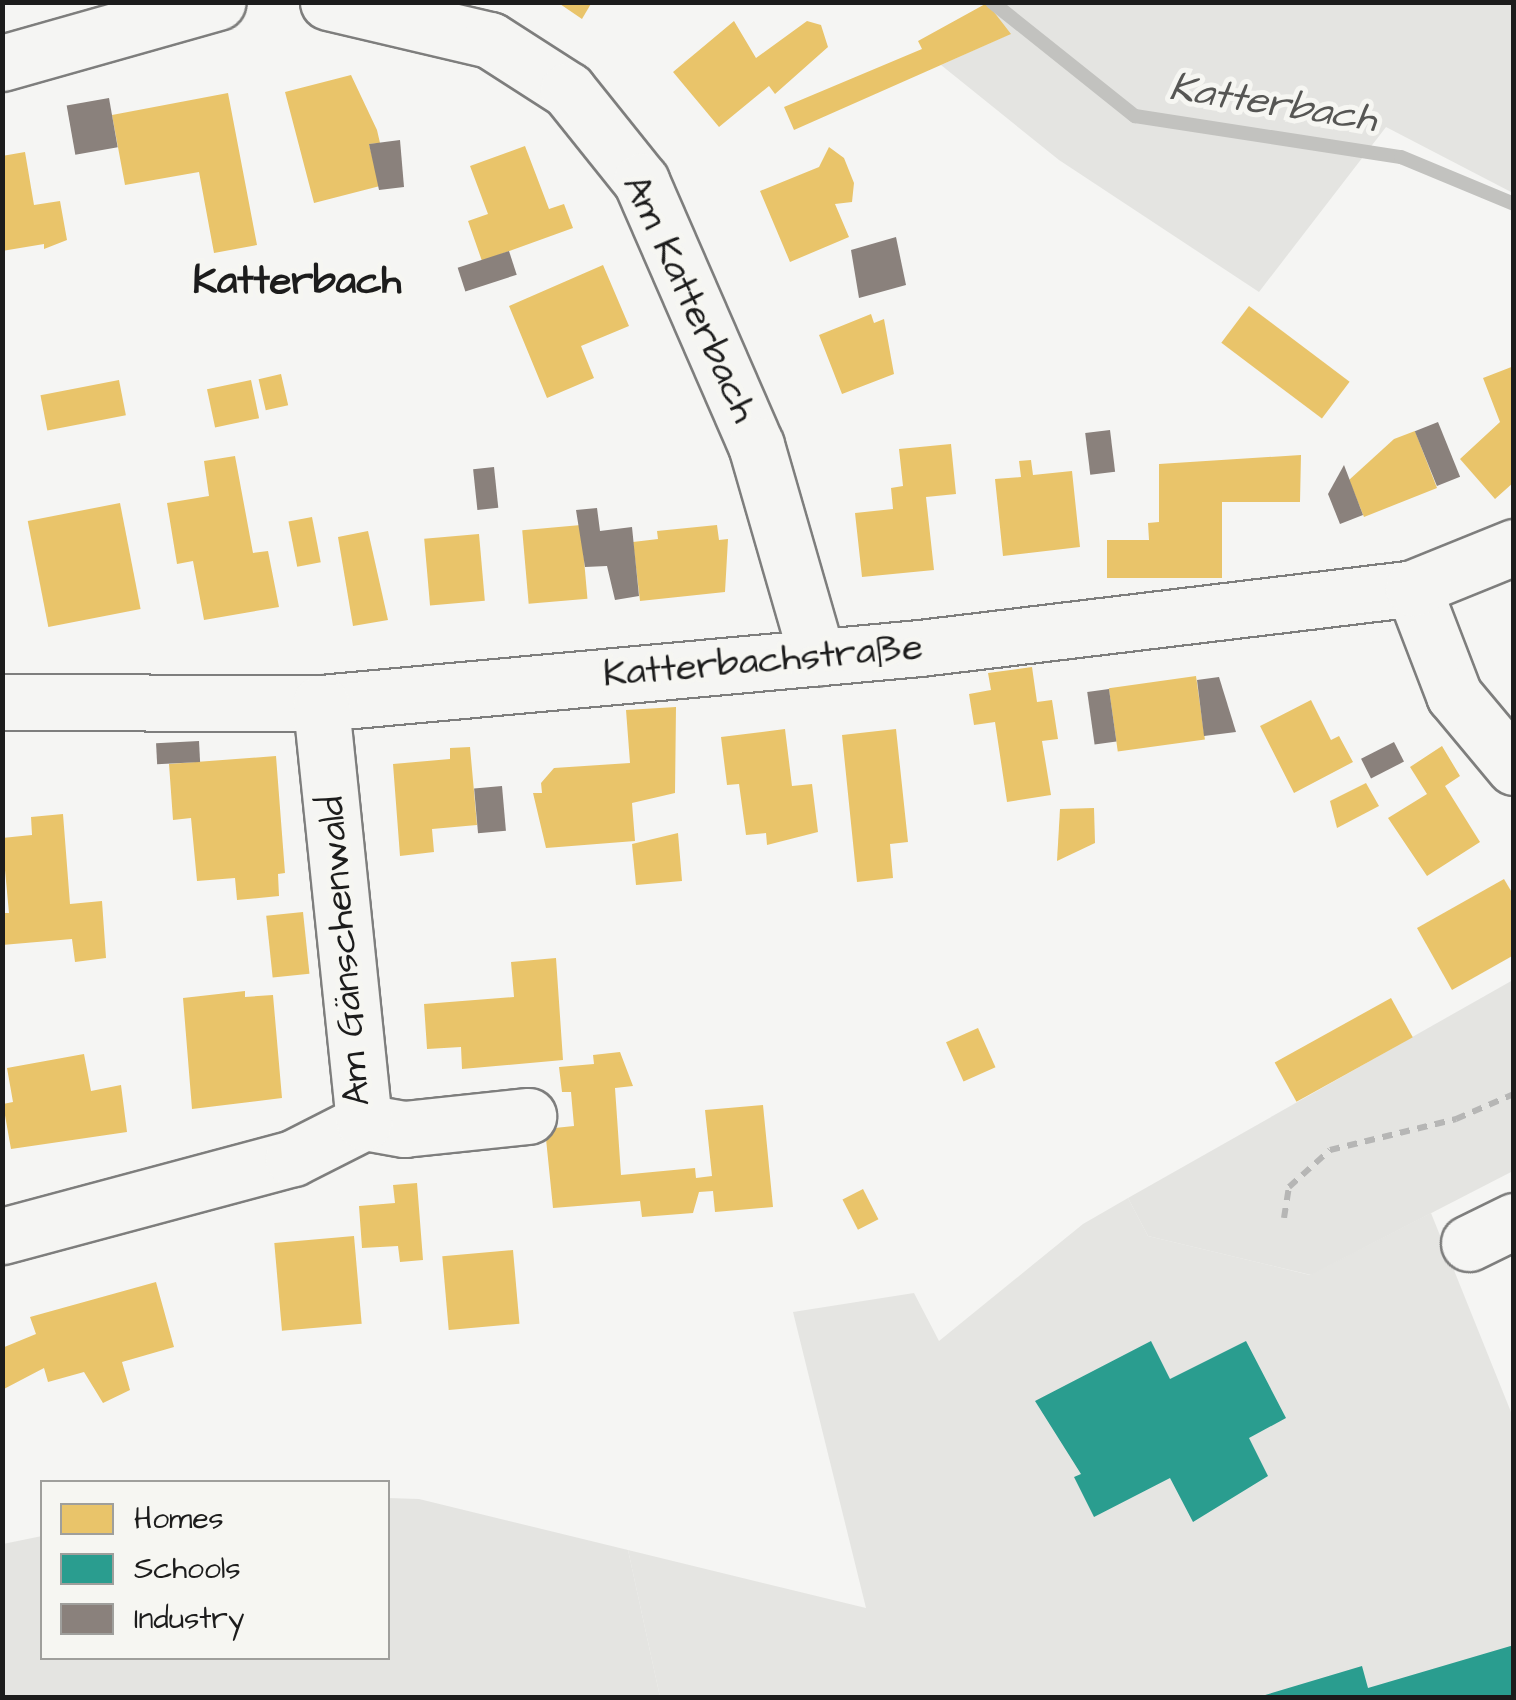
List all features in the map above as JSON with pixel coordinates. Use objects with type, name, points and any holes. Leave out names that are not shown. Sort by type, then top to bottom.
[{"type":"street","points":[[2,63],[218,2]]},
{"type":"street","name":"Am Katterbach","points":[[328,2],[490,40],[568,90],[641,182],[756,445],[817,657]]},
{"type":"street","name":"Katterbachstraße","points":[[2,702],[321,703],[817,657],[1413,588],[1514,547]]},
{"type":"street","points":[[1413,588],[1454,695],[1514,766]]},
{"type":"street","name":"Am Gänschenwald","points":[[2,1236],[293,1158],[364,1122],[321,703]]},
{"type":"street","points":[[364,1122],[404,1130],[528,1116]]},
{"type":"path","points":[[1284,1218],[1289,1187],[1330,1150],[1456,1119],[1514,1094]]},
{"type":"shaded area","points":[[986,3],[1513,3],[1513,193],[1386,127],[1259,292],[1059,160],[941,65],[1010,34]]},
{"type":"shaded area","points":[[1513,980],[1513,1171],[1311,1275],[1148,1236],[1128,1198]]},
{"type":"shaded area","points":[[1128,1198],[1148,1236],[1310,1275],[1431,1213],[1513,1417],[1513,1697],[660,1697],[628,1550],[866,1608],[793,1312],[914,1293],[939,1341],[1083,1224]]},
{"type":"shaded area","points":[[390,1498],[419,1499],[628,1550],[660,1697],[3,1697],[3,1544],[40,1536],[40,1660],[390,1660]]},
{"type":"building: Homes","points":[[557,2],[592,2],[582,19]]},
{"type":"building: Homes","points":[[987,3],[1011,34],[794,130],[784,107],[922,49],[918,41]]},
{"type":"building: Homes","points":[[734,21],[756,58],[807,21],[821,25],[828,47],[775,94],[769,86],[719,127],[673,72]]},
{"type":"building: Homes","points":[[351,75],[377,130],[380,143],[369,144],[380,186],[314,203],[285,92]]},
{"type":"building: Homes","points":[[228,93],[257,245],[214,253],[199,172],[125,185],[112,115]]},
{"type":"building: Homes","points":[[525,146],[549,209],[564,204],[573,228],[482,261],[468,221],[488,214],[470,166]]},
{"type":"building: Homes","points":[[829,147],[844,158],[854,183],[852,202],[835,204],[849,237],[790,262],[760,191],[819,167]]},
{"type":"building: Homes","points":[[25,152],[34,205],[60,201],[67,240],[44,249],[44,244],[2,251],[2,156]]},
{"type":"building: Homes","points":[[603,265],[629,326],[581,346],[594,378],[547,398],[509,306]]},
{"type":"building: Homes","points":[[1249,306],[1350,382],[1322,419],[1221,343]]},
{"type":"building: Homes","points":[[871,314],[874,323],[884,319],[894,374],[842,394],[819,335]]},
{"type":"building: Homes","points":[[1514,366],[1514,482],[1495,499],[1460,459],[1500,422],[1483,378]]},
{"type":"building: Homes","points":[[281,374],[288,405],[266,410],[259,379]]},
{"type":"building: Homes","points":[[119,380],[126,415],[47,431],[40,395]]},
{"type":"building: Homes","points":[[251,380],[259,418],[215,428],[207,389]]},
{"type":"building: Homes","points":[[1415,431],[1437,488],[1364,517],[1349,480],[1394,439]]},
{"type":"building: Homes","points":[[951,444],[956,494],[926,497],[934,570],[862,577],[855,513],[893,509],[891,488],[903,486],[899,449]]},
{"type":"building: Homes","points":[[1301,455],[1300,502],[1222,502],[1222,578],[1107,578],[1107,540],[1149,540],[1148,523],[1159,522],[1159,464]]},
{"type":"building: Homes","points":[[235,456],[253,553],[268,551],[279,607],[204,620],[193,561],[177,564],[167,503],[209,496],[204,461]]},
{"type":"building: Homes","points":[[1031,460],[1033,475],[1072,471],[1080,547],[1003,556],[995,479],[1021,477],[1019,461]]},
{"type":"building: Homes","points":[[120,503],[141,609],[48,627],[28,521]]},
{"type":"building: Homes","points":[[312,517],[321,562],[297,567],[288,522]]},
{"type":"building: Homes","points":[[581,525],[587,599],[529,604],[522,530]]},
{"type":"building: Homes","points":[[717,525],[719,540],[728,539],[725,592],[640,601],[633,542],[658,539],[657,531]]},
{"type":"building: Homes","points":[[368,531],[388,620],[353,626],[338,537]]},
{"type":"building: Homes","points":[[479,534],[485,601],[430,606],[424,539]]},
{"type":"building: Homes","points":[[1032,667],[1037,702],[1052,700],[1058,739],[1042,741],[1051,795],[1007,802],[995,722],[974,725],[969,694],[991,690],[988,673]]},
{"type":"building: Homes","points":[[1196,676],[1205,739],[1118,752],[1109,688]]},
{"type":"building: Homes","points":[[1311,700],[1331,740],[1339,736],[1353,762],[1294,793],[1260,726]]},
{"type":"building: Homes","points":[[676,707],[675,793],[632,803],[635,841],[546,848],[533,793],[542,793],[541,783],[554,768],[630,763],[626,710]]},
{"type":"building: Homes","points":[[785,729],[792,786],[812,784],[818,832],[767,845],[766,833],[746,835],[739,784],[727,785],[721,737]]},
{"type":"building: Homes","points":[[896,729],[908,842],[890,844],[893,878],[857,882],[842,735]]},
{"type":"building: Homes","points":[[1442,746],[1460,776],[1445,786],[1480,842],[1427,876],[1388,818],[1427,794],[1410,767]]},
{"type":"building: Homes","points":[[470,747],[477,825],[432,829],[434,852],[400,856],[393,764],[450,759],[450,748]]},
{"type":"building: Homes","points":[[276,756],[285,873],[278,874],[279,896],[237,900],[235,878],[197,881],[191,818],[173,820],[169,764]]},
{"type":"building: Homes","points":[[1366,783],[1379,806],[1337,828],[1330,801]]},
{"type":"building: Homes","points":[[1094,808],[1095,843],[1057,861],[1060,809]]},
{"type":"building: Homes","points":[[63,814],[70,904],[102,901],[106,958],[75,962],[72,939],[2,945],[2,913],[9,913],[2,838],[32,835],[31,817]]},
{"type":"building: Homes","points":[[678,833],[682,881],[636,885],[632,844]]},
{"type":"building: Homes","points":[[1504,879],[1514,896],[1514,955],[1452,990],[1417,928]]},
{"type":"building: Homes","points":[[303,912],[309,974],[273,978],[266,916]]},
{"type":"building: Homes","points":[[556,958],[563,1060],[462,1069],[461,1047],[427,1049],[424,1004],[514,997],[511,962]]},
{"type":"building: Homes","points":[[245,991],[245,997],[273,995],[282,1098],[192,1109],[183,998]]},
{"type":"building: Homes","points":[[1391,998],[1413,1037],[1296,1102],[1275,1062]]},
{"type":"building: Homes","points":[[978,1028],[995,1067],[964,1082],[946,1042]]},
{"type":"building: Homes","points":[[620,1052],[633,1086],[615,1088],[621,1175],[695,1168],[696,1178],[712,1176],[705,1110],[763,1105],[773,1207],[715,1212],[713,1191],[699,1192],[693,1213],[642,1217],[640,1201],[553,1208],[545,1129],[574,1126],[571,1092],[562,1092],[559,1067],[594,1064],[593,1055]]},
{"type":"building: Homes","points":[[84,1054],[91,1091],[121,1085],[127,1132],[11,1149],[3,1104],[13,1102],[7,1068]]},
{"type":"building: Homes","points":[[417,1183],[423,1260],[400,1262],[398,1246],[362,1248],[359,1206],[395,1203],[393,1185]]},
{"type":"building: Homes","points":[[863,1189],[878,1219],[858,1230],[843,1199]]},
{"type":"building: Homes","points":[[354,1236],[362,1324],[282,1331],[274,1243]]},
{"type":"building: Homes","points":[[513,1250],[519,1324],[449,1330],[442,1256]]},
{"type":"building: Homes","points":[[156,1282],[174,1347],[122,1362],[130,1390],[103,1403],[84,1372],[48,1382],[44,1368],[2,1390],[2,1348],[36,1334],[30,1317]]},
{"type":"building: Schools","points":[[1151,1341],[1170,1379],[1246,1341],[1286,1418],[1249,1438],[1268,1476],[1193,1522],[1170,1478],[1094,1517],[1074,1477],[1081,1474],[1035,1401]]},
{"type":"building: Schools","points":[[1514,1645],[1514,1698],[1255,1698],[1362,1666],[1368,1688]]},
{"type":"building: Industry","points":[[109,98],[118,147],[75,155],[67,105]]},
{"type":"building: Industry","points":[[400,140],[404,187],[379,190],[369,144]]},
{"type":"building: Industry","points":[[896,237],[906,285],[859,298],[851,250]]},
{"type":"building: Industry","points":[[509,251],[517,275],[465,291],[458,268]]},
{"type":"building: Industry","points":[[1438,422],[1460,477],[1437,486],[1415,431]]},
{"type":"building: Industry","points":[[1110,430],[1115,472],[1090,475],[1085,433]]},
{"type":"building: Industry","points":[[1344,465],[1363,515],[1340,524],[1328,494]]},
{"type":"building: Industry","points":[[494,467],[498,508],[477,510],[473,469]]},
{"type":"building: Industry","points":[[597,508],[600,531],[632,527],[639,596],[615,600],[607,566],[585,567],[576,510]]},
{"type":"building: Industry","points":[[1219,677],[1236,732],[1204,736],[1197,680]]},
{"type":"building: Industry","points":[[1109,689],[1116,741],[1095,745],[1087,692]]},
{"type":"building: Industry","points":[[199,741],[200,762],[157,764],[156,743]]},
{"type":"building: Industry","points":[[1394,742],[1404,762],[1371,778],[1361,759]]},
{"type":"building: Industry","points":[[502,786],[506,831],[478,833],[474,788]]},
{"type":"waterway","name":"Katterbach","points":[[992,2],[1135,116],[1401,157],[1514,204]]},
{"type":"district","name":"Katterbach","points":[[297,282]]}]
